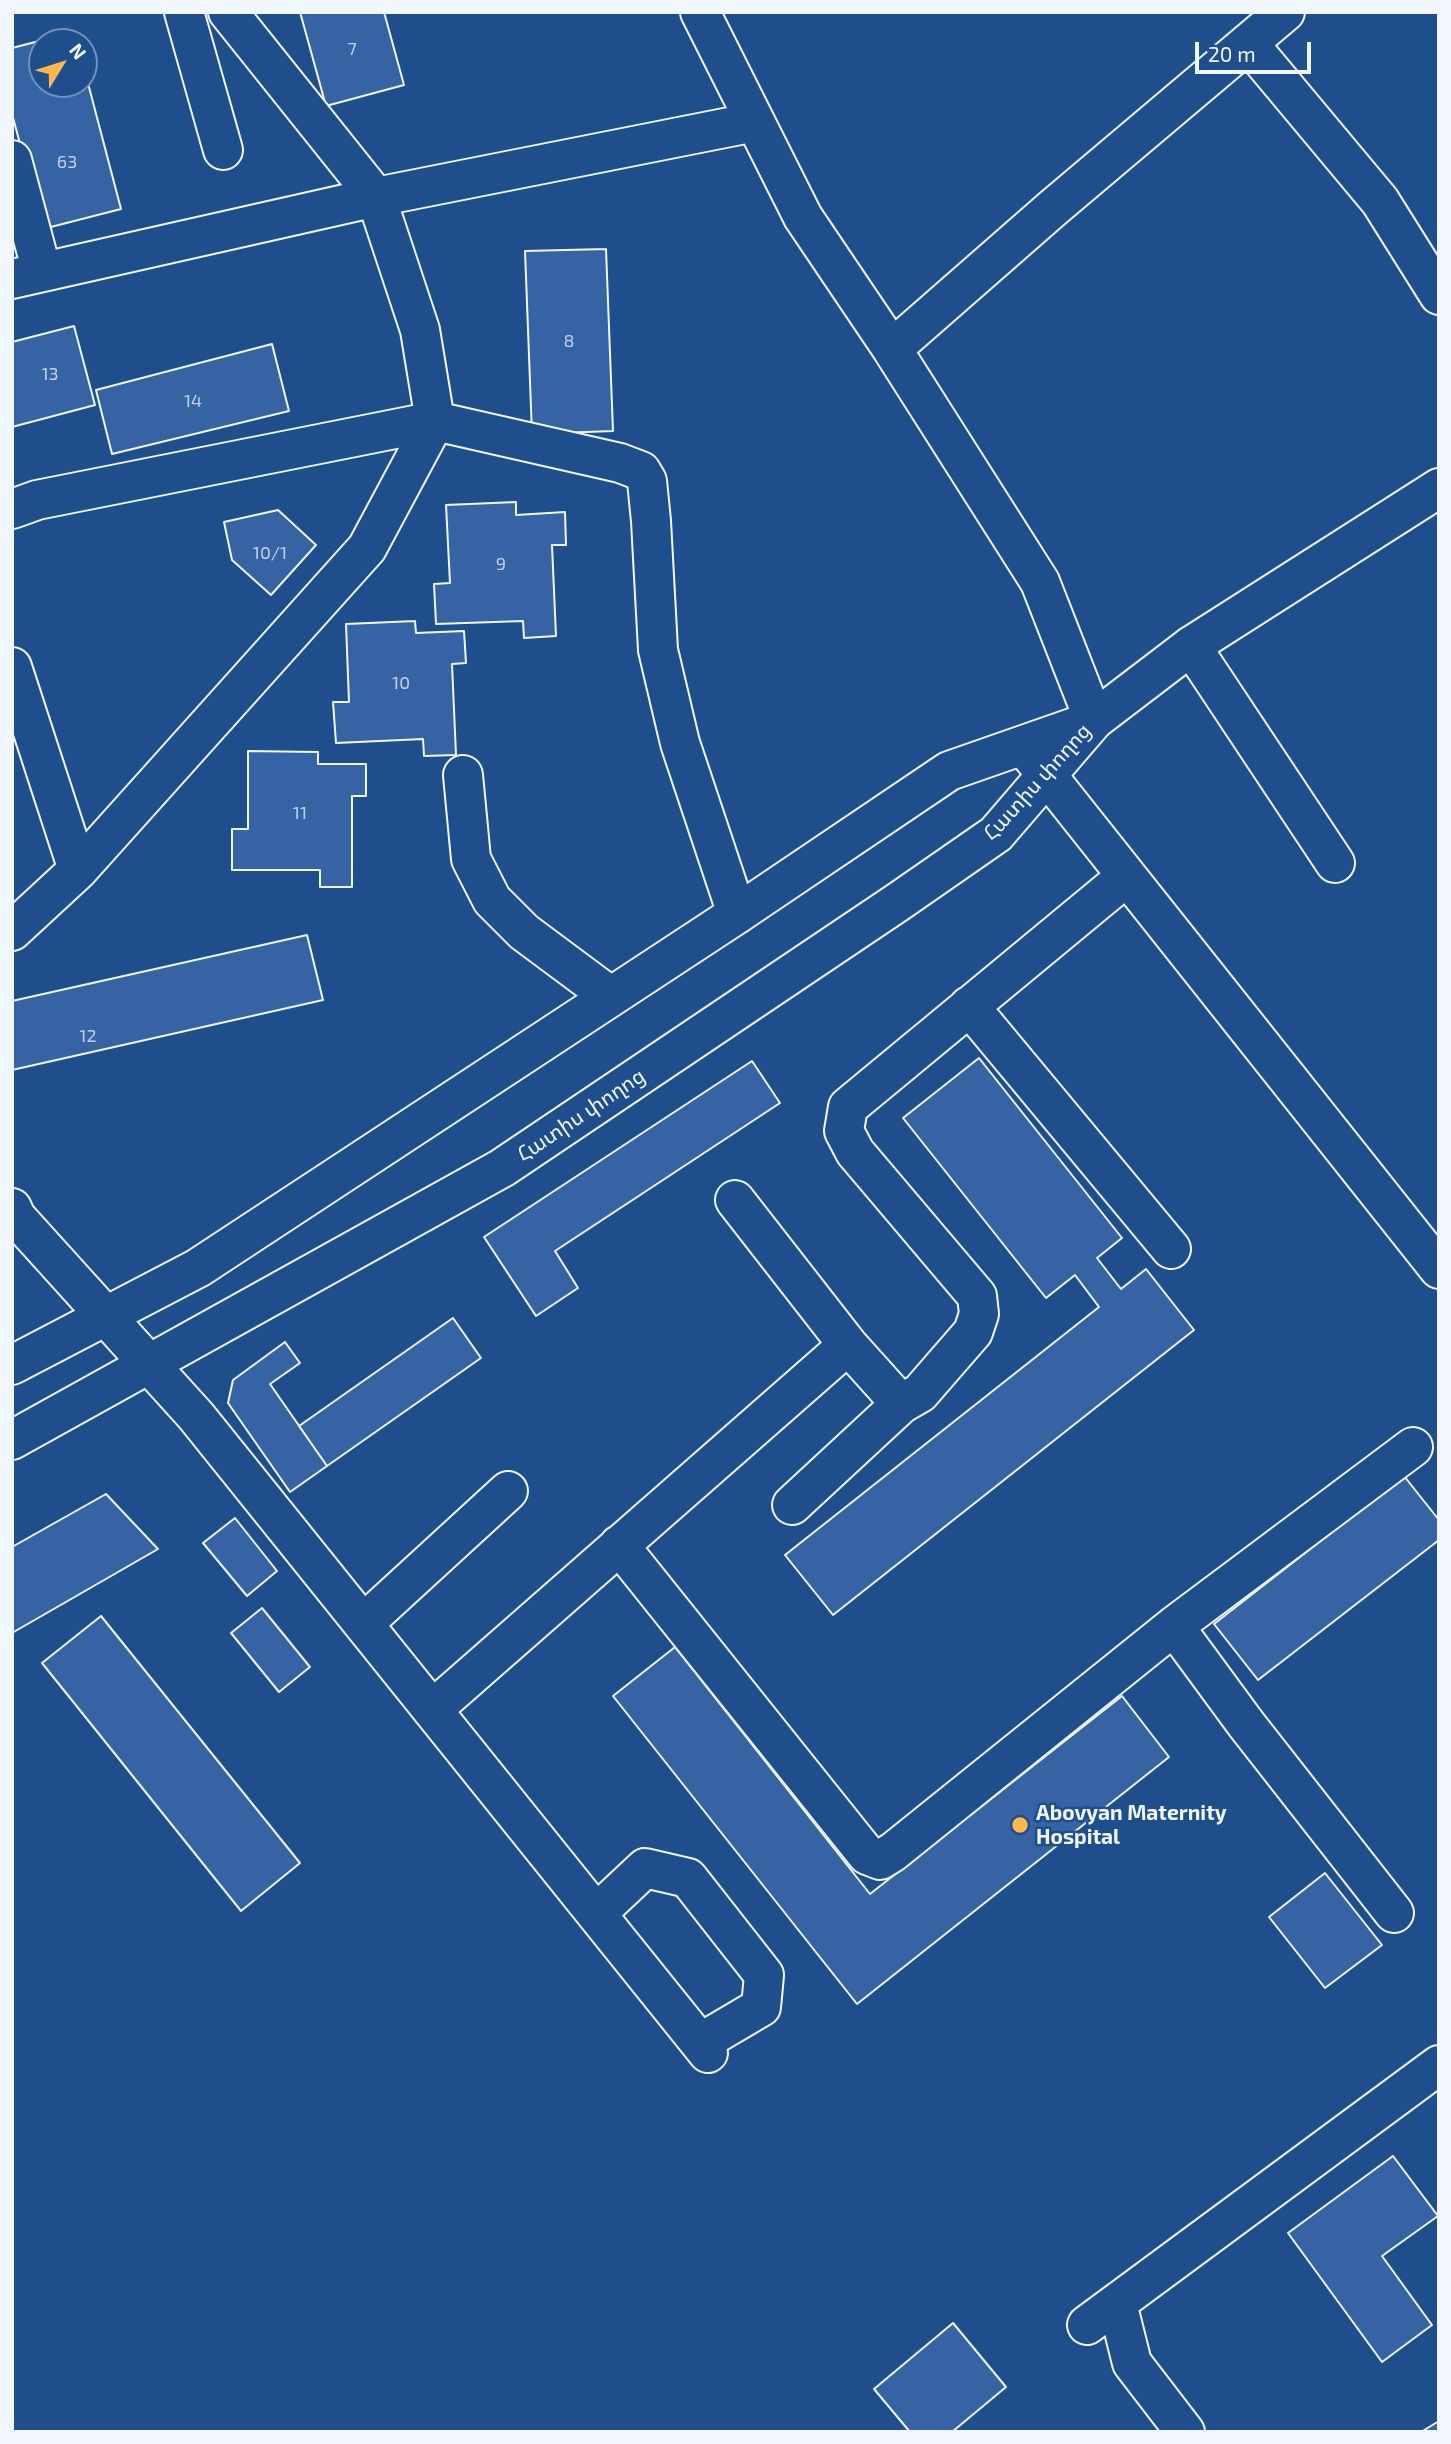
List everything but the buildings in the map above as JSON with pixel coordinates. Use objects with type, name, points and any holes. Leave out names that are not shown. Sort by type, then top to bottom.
[{"type":"street","points":[[184,12],[223,150]]},
{"type":"street","points":[[12,931],[78,870],[367,548],[435,421],[420,330],[376,197],[229,12]]},
{"type":"street","points":[[701,12],[803,217],[892,349],[1040,582],[1094,720],[1191,646],[1439,488]]},
{"type":"street","points":[[892,349],[1052,208],[1285,12]]},
{"type":"street","points":[[1248,43],[1380,201],[1439,295]]},
{"type":"street","points":[[12,160],[27,276],[376,197],[755,122]]},
{"type":"street","points":[[12,509],[37,500],[435,421],[621,463],[641,471],[647,481],[652,521],[658,650],[680,743],[737,914]]},
{"type":"street","points":[[1191,646],[1335,863]]},
{"type":"street","points":[[12,667],[78,870]]},
{"type":"street","name":"Հատիս փողոց","points":[[12,1365],[198,1268],[737,914],[949,771],[1094,720]]},
{"type":"street","name":"Հատիս փողոց","points":[[12,1440],[502,1168],[996,834],[1094,720]]},
{"type":"street","points":[[1023,745],[1439,1269]]},
{"type":"street","points":[[463,775],[471,859],[492,900],[524,932],[610,996]]},
{"type":"street","points":[[792,1505],[901,1404],[919,1393],[973,1332],[979,1314],[977,1296],[855,1152],[844,1131],[848,1108],[1126,877]]},
{"type":"street","points":[[970,1006],[1171,1249]]},
{"type":"street","points":[[735,1200],[848,1345],[901,1404]]},
{"type":"street","points":[[12,1209],[16,1217],[214,1438],[432,1710],[596,1914],[704,2048],[761,2007],[764,1975],[688,1878],[645,1867],[596,1914]]},
{"type":"street","points":[[432,1710],[848,1345]]},
{"type":"street","points":[[618,1545],[867,1855],[880,1860],[1174,1626],[1413,1447]]},
{"type":"street","points":[[363,1624],[508,1491]]},
{"type":"street","points":[[1174,1626],[1246,1724],[1394,1913]]},
{"type":"street","points":[[1087,2325],[1439,2065]]},
{"type":"street","points":[[1117,2303],[1132,2362],[1185,2432]]},
{"type":"place","name":"Abovyan Maternity Hospital","points":[[1020,1825]]}]
